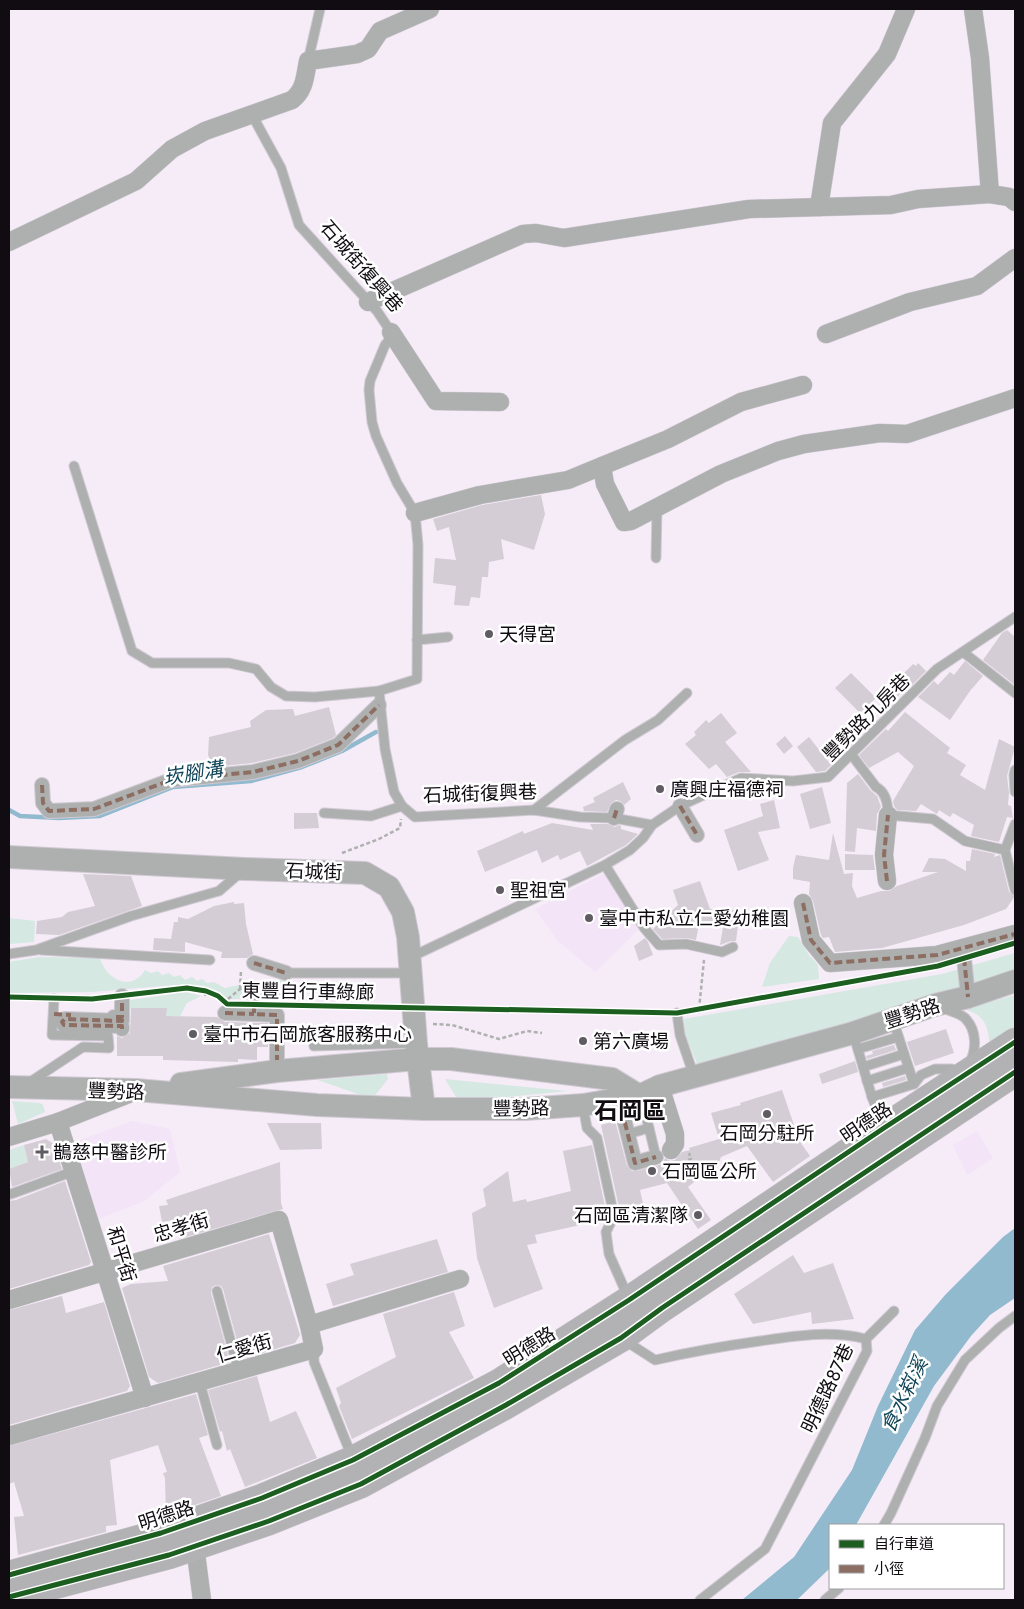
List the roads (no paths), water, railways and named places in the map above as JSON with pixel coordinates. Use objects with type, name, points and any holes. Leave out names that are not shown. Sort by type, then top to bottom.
[{"type":"main road","name":"明德路","points":[[10,1591],[169,1555],[269,1521],[357,1472],[630,1300],[960,1077],[1015,1042]]},
{"type":"main road","name":"明德路","points":[[10,1591],[161,1533],[262,1498],[357,1472],[506,1405],[621,1338],[670,1302],[1015,1072]]},
{"type":"street","points":[[9,242],[136,181],[172,149],[205,131],[251,113],[292,100],[299,94],[304,85],[308,61],[357,54],[368,49],[380,31],[430,9]]},
{"type":"street","points":[[819,207],[832,123],[887,54],[906,9]]},
{"type":"street","points":[[973,9],[980,58],[990,194]]},
{"type":"street","points":[[368,302],[523,234],[564,238],[749,209],[891,205],[918,199],[990,194],[1009,197],[1015,202]]},
{"type":"street","points":[[826,334],[910,302],[977,286],[1015,258]]},
{"type":"street","points":[[390,332],[436,401],[500,402]]},
{"type":"street","points":[[415,513],[480,495],[568,480],[668,439],[741,402],[803,385]]},
{"type":"street","points":[[602,466],[605,484],[624,522],[631,521],[721,474],[778,451],[804,444],[880,433],[907,434],[1015,398]]},
{"type":"street","points":[[42,785],[43,803],[49,811],[94,809],[172,780],[253,772],[298,761],[338,745],[379,698]]},
{"type":"street","points":[[680,806],[697,835]]},
{"type":"street","points":[[887,881],[884,855],[888,815]]},
{"type":"street","name":"石城街","points":[[9,857],[365,873],[389,887],[403,912],[408,937],[416,1043],[424,1109]]},
{"type":"street","points":[[802,903],[811,940],[830,963],[968,953],[1015,934]]},
{"type":"street","points":[[968,953],[968,997]]},
{"type":"street","points":[[248,965],[286,973]]},
{"type":"street","name":"豐勢路","points":[[15,1087],[136,1090],[317,1105],[424,1109],[525,1109],[583,1105],[640,1094],[694,1076],[855,1041],[896,1028],[936,1005],[968,997],[1015,981]]},
{"type":"street","points":[[54,1014],[122,1023],[122,996]]},
{"type":"street","points":[[225,1007],[254,1009],[277,1015],[274,1040],[277,1060]]},
{"type":"street","points":[[9,1137],[58,1122],[136,1090],[277,1071],[416,1043],[451,1059],[612,1079],[640,1094],[675,1134],[675,1144],[664,1154],[635,1163],[628,1134],[640,1094]]},
{"type":"street","name":"和平街","points":[[58,1122],[145,1398]]},
{"type":"street","name":"忠孝街","points":[[9,1300],[279,1220],[309,1325]]},
{"type":"street","points":[[314,1349],[309,1325],[460,1279]]},
{"type":"street","name":"仁愛街","points":[[9,1436],[239,1372],[314,1349]]},
{"type":"street","points":[[195,1546],[202,1600]]},
{"type":"lane","points":[[308,61],[320,9]]},
{"type":"lane","name":"石城街復興巷","points":[[74,466],[132,651],[152,663],[229,663],[256,669],[271,687],[286,696],[379,698],[418,678],[418,545],[415,513],[397,483],[376,436],[372,422],[369,390],[370,381],[391,338],[390,332],[377,311],[299,225],[282,168],[251,113]]},
{"type":"lane","points":[[656,508],[656,558]]},
{"type":"lane","name":"豐勢路九房巷","points":[[409,965],[605,865],[630,850],[652,825],[680,806],[741,778],[793,781],[828,777],[937,669],[1015,618]]},
{"type":"lane","points":[[417,640],[448,637]]},
{"type":"lane","points":[[963,652],[1015,693]]},
{"type":"lane","points":[[534,810],[625,740],[658,720],[687,693]]},
{"type":"lane","name":"石城街復興巷","points":[[379,698],[385,750],[394,792],[402,806],[415,817],[534,810],[580,817],[616,814],[652,825]]},
{"type":"lane","points":[[851,754],[876,787],[881,790],[888,802],[888,815],[933,819],[965,841],[1005,850]]},
{"type":"lane","points":[[1015,770],[1015,792]]},
{"type":"lane","points":[[324,813],[371,816],[402,806]]},
{"type":"lane","points":[[1015,824],[1005,850],[1015,890]]},
{"type":"lane","points":[[605,865],[644,930],[659,945],[686,944],[722,952],[733,947]]},
{"type":"lane","points":[[9,954],[36,950],[131,916],[219,891],[245,869]]},
{"type":"lane","points":[[36,950],[210,960]]},
{"type":"lane","points":[[286,973],[409,965]]},
{"type":"lane","points":[[15,1087],[83,1048],[108,1048],[108,1036],[52,1035],[54,999]]},
{"type":"lane","points":[[872,1097],[914,1084],[920,1075],[935,1069],[952,1069],[960,1077],[970,1062],[975,1044],[973,1028],[964,1017],[936,1005]]},
{"type":"lane","points":[[677,1013],[680,1035],[694,1076]]},
{"type":"lane","points":[[896,1028],[914,1084]]},
{"type":"lane","points":[[274,1040],[312,1034],[314,1046],[416,1043]]},
{"type":"lane","points":[[855,1041],[872,1097],[884,1128]]},
{"type":"lane","points":[[863,1065],[903,1052]]},
{"type":"lane","points":[[868,1083],[909,1070]]},
{"type":"lane","points":[[640,1094],[649,1128],[664,1154]]},
{"type":"lane","points":[[583,1105],[587,1128],[597,1138],[614,1216],[606,1232],[609,1254],[630,1300]]},
{"type":"lane","points":[[628,1134],[649,1128]]},
{"type":"lane","points":[[11,1194],[74,1172]]},
{"type":"lane","points":[[217,1291],[239,1372]]},
{"type":"lane","points":[[866,1339],[894,1311]]},
{"type":"lane","points":[[885,1524],[938,1406],[965,1360],[1015,1316]]},
{"type":"lane","name":"明德路87巷","points":[[621,1338],[655,1360],[709,1348],[785,1337],[825,1334],[854,1336],[866,1339],[867,1351],[765,1549],[700,1600]]},
{"type":"lane","points":[[314,1349],[314,1362],[357,1472]]},
{"type":"lane","points":[[200,1383],[217,1445]]},
{"type":"lane","points":[[826,1600],[838,1589]]},
{"type":"water","name":"食水嵙溪","points":[[1015,1228],[1015,1298],[990,1315],[971,1336],[934,1386],[857,1524],[829,1524],[829,1569],[797,1600],[742,1600],[794,1557],[852,1470],[878,1406],[915,1330],[946,1294],[1003,1237]]},
{"type":"waterway","name":"崁腳溝","points":[[9,810],[20,816],[59,818],[100,816],[173,787],[251,781],[302,767],[342,751],[376,732]]},
{"type":"place","name":"天得宮","points":[[489,634]]},
{"type":"place","name":"廣興庄福德祠","points":[[660,789]]},
{"type":"place","name":"聖祖宮","points":[[500,890]]},
{"type":"place","name":"臺中市私立仁愛幼稚園","points":[[589,918]]},
{"type":"place","name":"臺中市石岡旅客服務中心","points":[[193,1034]]},
{"type":"place","name":"第六廣場","points":[[583,1041]]},
{"type":"place","name":"石岡分駐所","points":[[767,1114]]},
{"type":"place","name":"鵲慈中醫診所","points":[[42,1152]]},
{"type":"place","name":"石岡區公所","points":[[652,1171]]},
{"type":"place","name":"石岡區清潔隊","points":[[698,1215]]},
{"type":"district","name":"石岡區","points":[[630,1111]]}]
